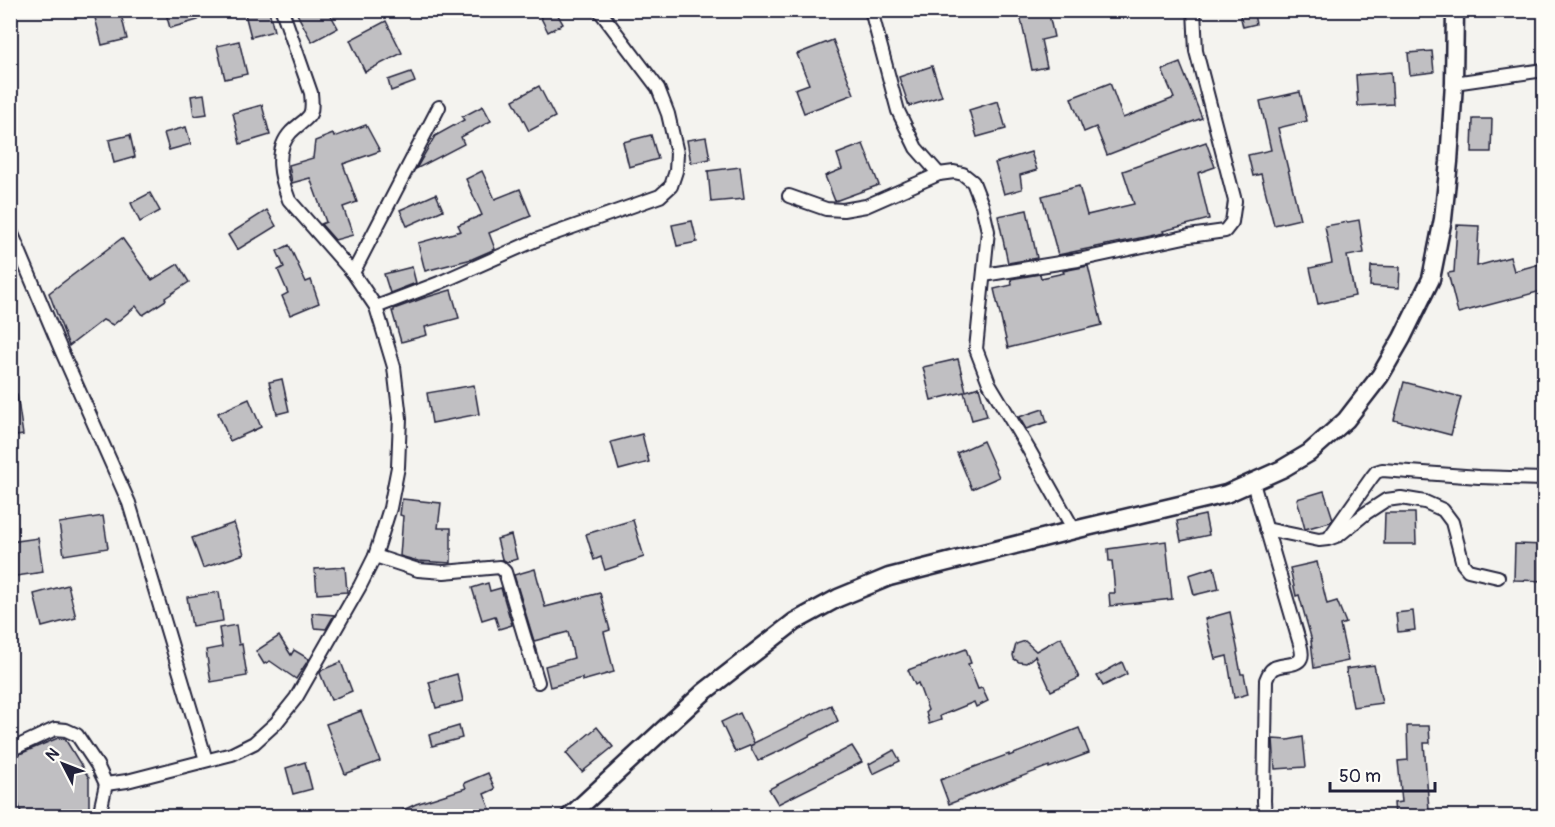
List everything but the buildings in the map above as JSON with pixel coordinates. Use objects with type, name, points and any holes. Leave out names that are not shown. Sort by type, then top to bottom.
[{"type":"street","points":[[106,784],[127,781],[232,754],[254,743],[276,723],[296,698],[360,586],[375,556],[390,508],[398,466],[400,418],[394,368],[376,307],[353,273],[289,200],[279,165],[283,144],[291,133],[309,118],[312,106],[311,93],[282,10]]},
{"type":"street","points":[[376,307],[439,283],[536,240],[660,196],[671,186],[676,171],[677,153],[668,114],[658,88],[599,10]]},
{"type":"street","points":[[984,275],[1078,260],[1190,236],[1225,231],[1232,222],[1235,201],[1196,51],[1194,10]]},
{"type":"street","points":[[570,816],[704,692],[794,622],[838,598],[889,577],[1226,494],[1282,469],[1309,453],[1346,420],[1380,376],[1431,279],[1443,219],[1454,83],[1455,10]]},
{"type":"street","points":[[872,14],[898,111],[916,148],[939,174]]},
{"type":"street","points":[[1454,83],[1545,70]]},
{"type":"street","points":[[353,273],[439,107]]},
{"type":"street","points":[[789,196],[826,208],[843,210],[866,206],[939,174],[954,172],[963,174],[973,182],[982,205],[988,231],[976,349],[989,383],[1074,530]]},
{"type":"street","points":[[10,229],[129,503],[206,760]]},
{"type":"street","points":[[1328,539],[1372,477],[1376,472],[1382,470],[1545,479]]},
{"type":"street","points":[[1253,483],[1302,656],[1298,662],[1275,668],[1266,680],[1265,816]]},
{"type":"street","points":[[1266,529],[1319,540],[1328,539],[1340,535],[1386,500],[1401,498],[1425,502],[1443,510],[1452,522],[1463,564],[1468,570],[1498,577]]},
{"type":"street","points":[[375,556],[418,570],[444,572],[500,567],[503,569],[506,572],[538,682]]},
{"type":"street","points":[[10,750],[55,729],[66,730],[76,735],[97,765],[106,784],[99,816]]}]
